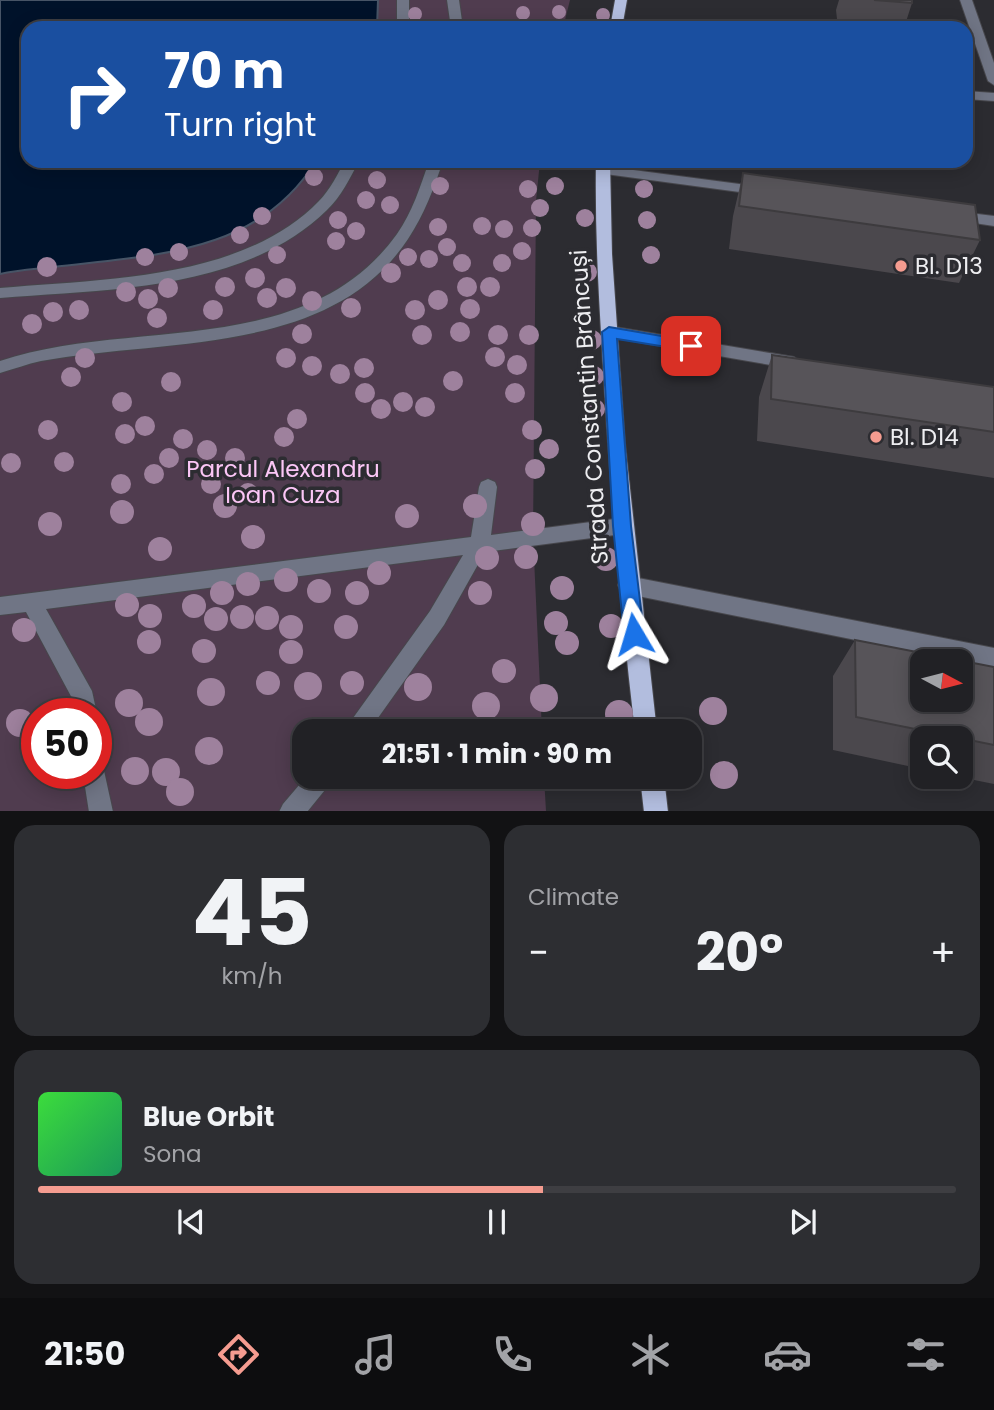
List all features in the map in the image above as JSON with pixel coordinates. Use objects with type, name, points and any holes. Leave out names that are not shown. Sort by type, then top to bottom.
[{"type":"main road","points":[[617,21],[621,0]]},
{"type":"main road","name":"Strada Constantin Brâncuși","points":[[603,168],[609,332],[622,526],[644,719]]},
{"type":"main road","points":[[653,789],[656,811]]},
{"type":"street","points":[[403,0],[403,21]]},
{"type":"street","points":[[453,0],[456,21]]},
{"type":"street","points":[[966,0],[994,80]]},
{"type":"street","points":[[973,95],[994,97]]},
{"type":"street","points":[[0,293],[184,273],[240,257],[274,242],[312,216],[333,194],[348,168]]},
{"type":"street","points":[[0,367],[43,354],[217,336],[284,320],[317,306],[363,279],[387,256],[403,236],[433,168]]},
{"type":"street","points":[[622,168],[779,193]]},
{"type":"street","points":[[943,215],[992,219]]},
{"type":"street","points":[[609,332],[815,366]]},
{"type":"street","points":[[363,719],[437,618],[480,542],[488,487]]},
{"type":"street","points":[[0,606],[480,542],[622,526]]},
{"type":"street","points":[[628,585],[994,659]]},
{"type":"street","points":[[31,601],[84,698]]},
{"type":"street","points":[[97,789],[101,811]]},
{"type":"street","points":[[291,811],[310,789]]},
{"type":"green space","points":[[378,0],[570,0],[565,21],[377,21]]},
{"type":"green space","name":"Parcul Alexandru Ioan Cuza","points":[[311,168],[539,168],[536,201],[533,536],[541,719],[292,719],[292,789],[545,789],[546,811],[0,811],[0,274],[168,252],[235,232],[265,215],[293,192]]},
{"type":"water","points":[[0,0],[378,0],[377,21],[21,21],[21,168],[311,168],[292,192],[264,216],[233,233],[200,245],[128,259],[0,274]]},
{"type":"building","points":[[874,0],[912,0],[912,3]]},
{"type":"building","points":[[743,173],[975,205],[980,240],[739,206]]},
{"type":"building","points":[[772,355],[994,387],[994,432],[771,399]]},
{"type":"building","points":[[855,640],[910,651],[910,712],[973,712],[973,663],[994,667],[994,745],[973,741],[973,726],[910,728],[856,717]]},
{"type":"place","name":"Bl. D13","points":[[901,266]]},
{"type":"place","name":"Bl. D14","points":[[876,437]]},
{"type":"route","points":[[634,634],[622,526],[609,332],[691,346]]}]
